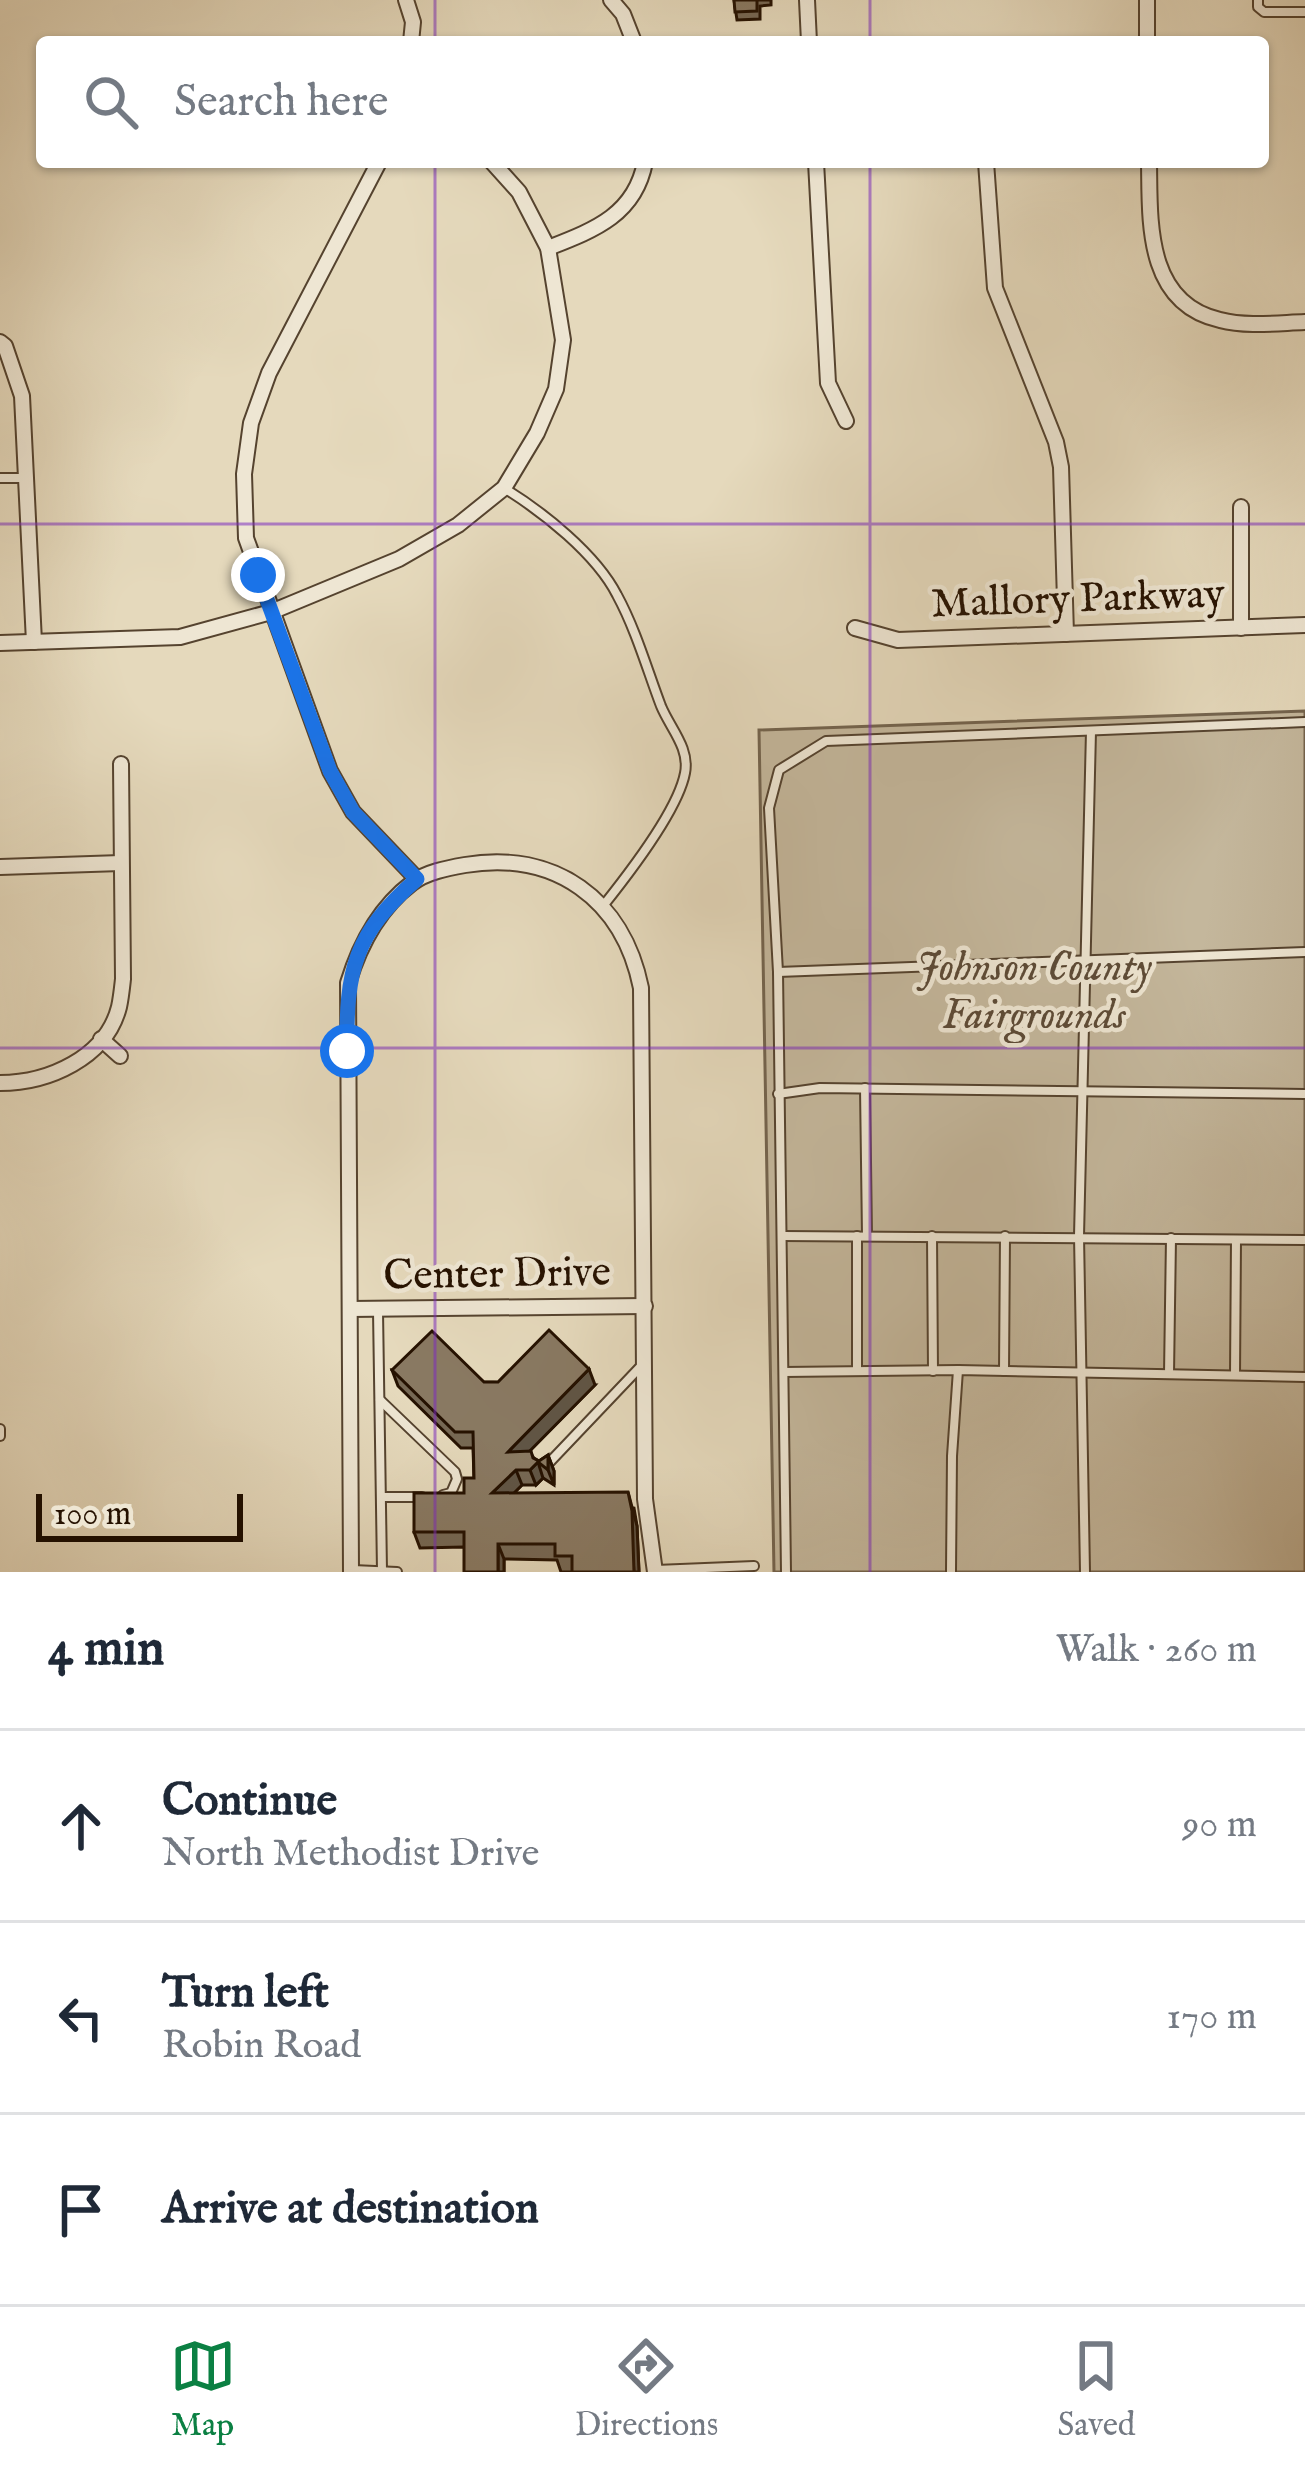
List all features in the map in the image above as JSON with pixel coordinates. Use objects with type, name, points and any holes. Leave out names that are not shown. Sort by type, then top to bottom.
[{"type":"street","points":[[406,0],[412,36]]},
{"type":"street","points":[[611,0],[632,36]]},
{"type":"street","points":[[807,0],[809,36]]},
{"type":"street","points":[[1147,0],[1147,36]]},
{"type":"street","points":[[376,168],[269,373],[251,422],[244,474],[246,538],[330,771],[353,812],[417,879]]},
{"type":"street","points":[[0,643],[180,637],[271,612],[399,559],[458,525],[504,488],[537,433],[556,389],[563,340],[548,248],[519,193],[497,168]]},
{"type":"street","points":[[548,248],[590,231],[626,206],[644,168]]},
{"type":"street","points":[[816,168],[828,383],[846,421]]},
{"type":"street","points":[[986,168],[994,288],[1056,442],[1061,467],[1066,634]]},
{"type":"street","points":[[1149,168],[1155,256],[1179,298],[1216,320],[1305,322]]},
{"type":"street","points":[[0,342],[22,396],[34,642]]},
{"type":"street","points":[[1241,507],[1241,628]]},
{"type":"street","name":"Mallory Parkway","points":[[855,628],[898,640],[1305,625]]},
{"type":"street","points":[[0,1083],[47,1077],[75,1064],[101,1040],[118,1010],[123,979],[121,764]]},
{"type":"street","points":[[351,1571],[348,983],[365,939],[380,916],[417,879],[489,861],[550,870],[578,887],[602,907],[635,957],[641,988],[645,1499],[655,1571]]},
{"type":"street","points":[[0,867],[121,862]]},
{"type":"street","points":[[101,1040],[120,1056]]},
{"type":"street","name":"Center Drive","points":[[350,1309],[645,1306]]},
{"type":"lane","points":[[1258,0],[1264,12],[1305,12]]},
{"type":"lane","points":[[0,478],[26,478]]},
{"type":"lane","points":[[504,488],[569,538],[616,591],[670,726],[684,747],[686,772],[668,812],[602,907]]},
{"type":"lane","points":[[786,1572],[778,972],[769,808],[778,770],[826,742],[1305,722]]},
{"type":"lane","points":[[1084,1572],[1079,1236],[1091,731]]},
{"type":"lane","points":[[778,972],[1305,952]]},
{"type":"lane","points":[[778,1094],[820,1088],[1305,1094]]},
{"type":"lane","points":[[857,1371],[865,1088]]},
{"type":"lane","points":[[783,1236],[1305,1240]]},
{"type":"lane","points":[[932,1236],[933,1371]]},
{"type":"lane","points":[[1004,1371],[1005,1236]]},
{"type":"lane","points":[[1168,1374],[1171,1238]]},
{"type":"lane","points":[[1234,1376],[1236,1240]]},
{"type":"lane","points":[[378,1309],[382,1570]]},
{"type":"lane","points":[[544,1468],[644,1363]]},
{"type":"lane","points":[[784,1372],[958,1370],[1305,1377]]},
{"type":"lane","points":[[951,1572],[958,1370]]},
{"type":"lane","points":[[380,1399],[446,1460],[457,1479],[451,1493],[381,1497]]},
{"type":"lane","points":[[624,1499],[645,1499]]},
{"type":"lane","points":[[655,1571],[754,1566]]},
{"type":"lane","points":[[351,1571],[397,1572]]},
{"type":"green space","name":"Johnson County Fairgrounds","points":[[1305,711],[1305,1572],[774,1572],[759,730]]},
{"type":"building","points":[[734,0],[757,0],[757,11],[735,12]]},
{"type":"building","points":[[549,1330],[589,1369],[508,1452],[531,1451],[539,1461],[548,1455],[548,1470],[538,1462],[530,1470],[516,1470],[492,1493],[628,1492],[634,1572],[572,1572],[572,1556],[555,1556],[555,1544],[498,1544],[498,1572],[464,1572],[464,1532],[414,1532],[414,1493],[464,1493],[464,1478],[474,1478],[473,1432],[455,1432],[392,1370],[432,1331],[484,1382],[498,1382]]},
{"type":"route","points":[[258,575],[330,771],[353,812],[417,879],[380,916],[354,963],[346,1007],[347,1051]]}]
